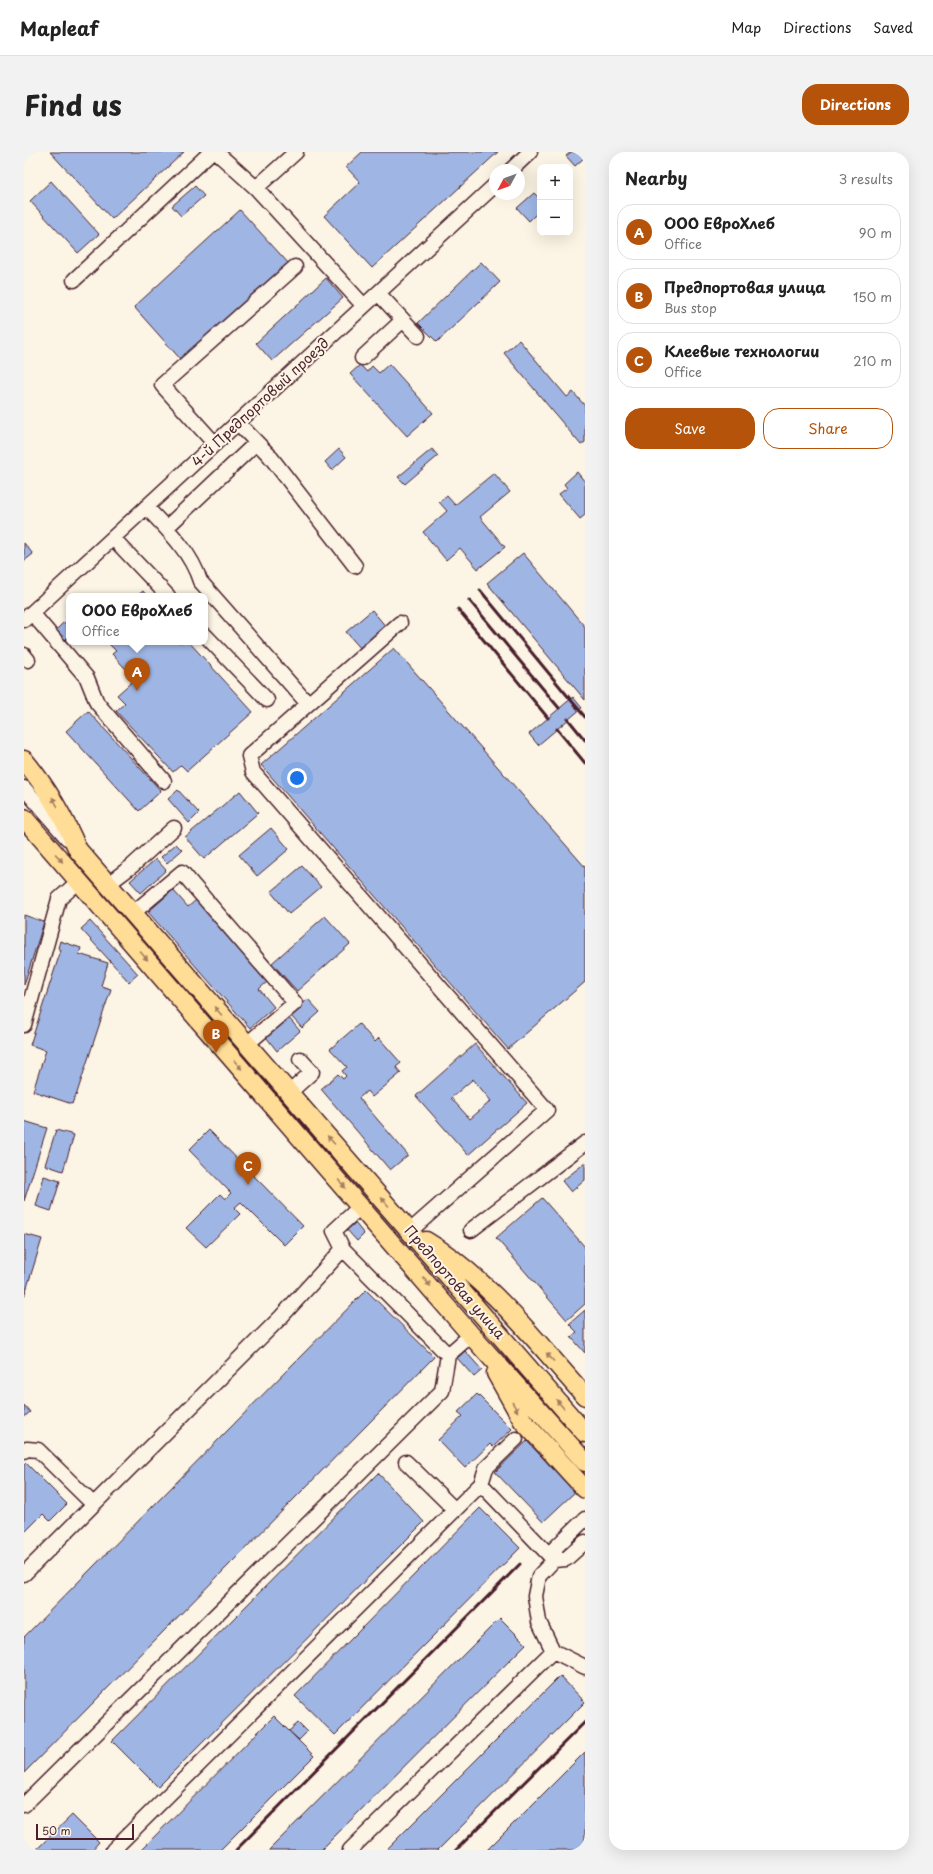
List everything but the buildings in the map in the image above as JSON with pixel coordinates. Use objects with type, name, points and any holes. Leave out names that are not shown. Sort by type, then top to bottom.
[{"type":"main road","points":[[24,760],[46,787],[62,814],[78,850]]},
{"type":"main road","name":"Предпортовая улица","points":[[24,818],[31,832],[78,881],[477,1341],[585,1462]]},
{"type":"main road","name":"Предпортовая улица","points":[[78,850],[585,1433]]},
{"type":"main road","points":[[410,1231],[447,1254],[500,1301],[585,1396]]},
{"type":"main road","points":[[477,1341],[523,1421],[585,1489]]},
{"type":"street","points":[[74,280],[211,152]]},
{"type":"street","points":[[216,152],[256,188],[364,306]]},
{"type":"street","points":[[256,188],[296,152]]},
{"type":"street","points":[[517,164],[530,152]]},
{"type":"street","name":"4-й Предпортовый проезд","points":[[28,616],[489,191]]},
{"type":"street","points":[[215,444],[162,385],[295,267]]},
{"type":"street","points":[[378,293],[418,336]]},
{"type":"street","points":[[362,358],[403,320]]},
{"type":"street","points":[[238,423],[269,455],[355,566]]},
{"type":"street","points":[[166,528],[256,443]]},
{"type":"street","points":[[146,507],[166,528],[195,566],[200,581],[308,704]]},
{"type":"street","points":[[113,538],[165,593]]},
{"type":"street","points":[[28,616],[87,678],[96,704],[164,781]]},
{"type":"street","points":[[400,623],[249,756],[253,772],[547,1110],[410,1231]]},
{"type":"street","points":[[208,638],[267,700]]},
{"type":"street","name":"Предпортовая улица","points":[[24,788],[78,850]]},
{"type":"street","points":[[108,884],[132,866],[174,828]]},
{"type":"street","points":[[134,914],[182,872],[189,880],[295,1003],[247,1044]]},
{"type":"street","points":[[24,1025],[59,899],[78,881]]},
{"type":"street","points":[[289,1092],[312,1072],[300,1059]]},
{"type":"street","points":[[471,1230],[585,1143]]},
{"type":"street","points":[[361,1206],[334,1232],[343,1250],[448,1355]]},
{"type":"street","points":[[24,1574],[282,1317],[343,1250]]},
{"type":"street","points":[[448,1355],[477,1341]]},
{"type":"street","points":[[24,1805],[442,1391],[448,1355]]},
{"type":"street","points":[[113,1850],[456,1510],[481,1484],[486,1468],[516,1439]]},
{"type":"street","points":[[24,1451],[26,1449],[38,1450],[93,1504]]},
{"type":"street","points":[[406,1462],[456,1510]]},
{"type":"street","points":[[481,1484],[554,1560]]},
{"type":"street","points":[[585,1519],[555,1548],[554,1560],[539,1576],[535,1596],[539,1622],[553,1651],[585,1667]]},
{"type":"street","points":[[554,1560],[566,1559],[585,1542]]},
{"type":"street","points":[[350,1850],[553,1651]]},
{"type":"railway","points":[[480,590],[585,717]]},
{"type":"railway","points":[[469,600],[559,708]]},
{"type":"railway","points":[[458,609],[548,718]]},
{"type":"railway","points":[[568,719],[585,740]]},
{"type":"railway","points":[[557,729],[585,763]]},
{"type":"railway","points":[[236,1850],[520,1564]]},
{"type":"railway","points":[[456,1850],[585,1722]]},
{"type":"place","name":"ООО ЕвроХлеб","points":[[137,691]]},
{"type":"place","name":"Предпортовая улица","points":[[216,1053]]},
{"type":"place","name":"Клеевые технологии","points":[[248,1185]]}]
